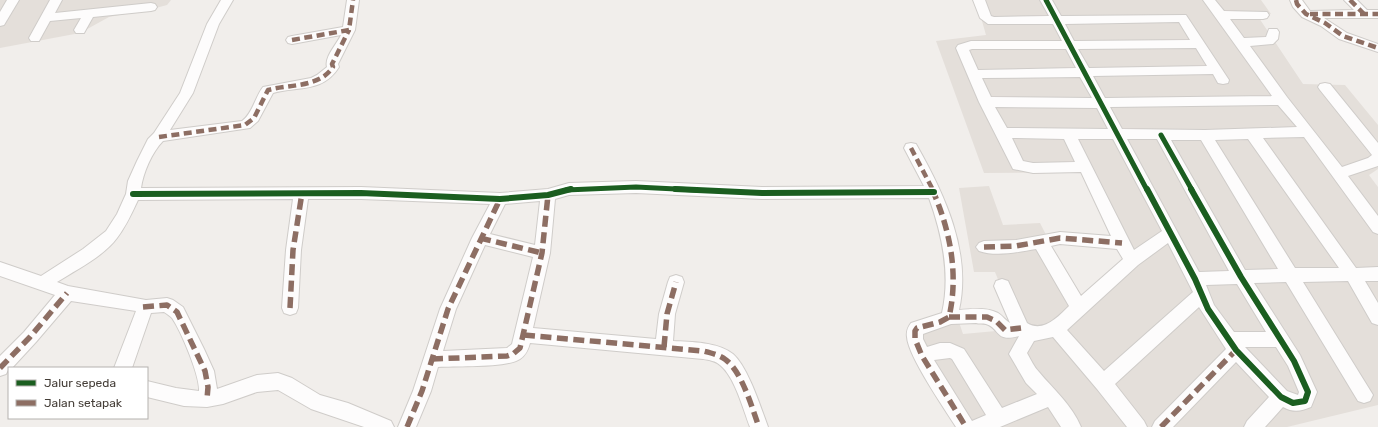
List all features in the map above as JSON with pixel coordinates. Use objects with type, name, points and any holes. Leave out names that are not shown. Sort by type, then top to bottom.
[{"type":"street","points":[[0,22],[14,0]]},
{"type":"street","points":[[35,38],[56,0]]},
{"type":"street","points":[[41,284],[89,254],[110,235],[123,218],[133,194],[135,181],[144,161],[153,144],[159,137],[186,93],[213,24],[227,0]]},
{"type":"street","points":[[159,137],[245,125],[250,123],[255,117],[266,91],[307,84],[317,81],[330,72],[333,67],[333,59],[341,47],[348,30],[353,0]]},
{"type":"street","points":[[974,74],[1084,71],[1220,75],[1180,15],[1057,21],[990,21],[986,18],[979,0]]},
{"type":"street","points":[[1046,0],[1195,279],[1208,309],[1233,345],[1281,397],[1288,401],[1300,404],[1305,401],[1308,392],[1294,361],[1241,277],[1161,135]]},
{"type":"street","points":[[1210,0],[1282,100],[1308,132],[1378,228]]},
{"type":"street","points":[[1296,0],[1297,4],[1306,14],[1325,23],[1343,36],[1378,48]]},
{"type":"street","points":[[1350,0],[1364,14]]},
{"type":"street","points":[[46,18],[151,7]]},
{"type":"street","points":[[80,30],[89,14]]},
{"type":"street","points":[[1306,14],[1378,14]]},
{"type":"street","points":[[1221,15],[1264,15]]},
{"type":"street","points":[[292,40],[348,30]]},
{"type":"street","points":[[1241,42],[1269,41],[1272,39],[1273,32]]},
{"type":"street","points":[[1084,167],[1033,168],[1018,165],[1012,157],[1003,133],[986,102],[962,48],[967,45],[1200,44]]},
{"type":"street","points":[[1325,87],[1378,153]]},
{"type":"street","points":[[986,102],[1101,103],[1282,100]]},
{"type":"street","points":[[1003,133],[1205,135],[1308,132]]},
{"type":"street","points":[[1069,134],[1084,167],[1132,260]]},
{"type":"street","points":[[1252,134],[1352,274],[1378,318]]},
{"type":"street","points":[[1205,135],[1364,395]]},
{"type":"street","points":[[911,148],[934,192],[948,236],[954,278],[953,304],[949,317]]},
{"type":"street","points":[[1339,174],[1373,162],[1378,158]]},
{"type":"street","points":[[133,194],[362,193],[500,199],[548,196],[569,189],[636,187],[762,193],[934,192]]},
{"type":"street","points":[[290,308],[297,222],[302,193]]},
{"type":"street","points":[[432,359],[513,354],[520,348],[542,253],[548,196]]},
{"type":"street","points":[[407,427],[422,391],[448,309],[480,238],[500,199]]},
{"type":"street","points":[[966,427],[922,356],[915,339],[915,331],[917,328],[940,322],[949,317],[991,318],[1006,331],[1011,332],[1025,331],[1036,334],[1056,329],[1132,260],[1170,234]]},
{"type":"street","points":[[480,238],[542,253]]},
{"type":"street","points":[[984,247],[1016,246],[1060,238],[1122,242]]},
{"type":"street","points":[[1040,242],[1079,308]]},
{"type":"street","points":[[0,269],[29,278],[67,294],[136,304],[143,307],[167,305],[177,312],[205,371],[208,387],[207,399]]},
{"type":"street","points":[[1195,279],[1290,275],[1378,274]]},
{"type":"street","points":[[664,347],[667,314],[676,282]]},
{"type":"street","points":[[1002,286],[1025,331],[1018,354],[1032,377],[1050,397],[1072,427]]},
{"type":"street","points":[[0,368],[30,337],[67,294]]},
{"type":"street","points":[[1103,383],[1201,295]]},
{"type":"street","points":[[123,367],[144,311],[143,307]]},
{"type":"street","points":[[1056,329],[1103,383],[1138,427]]},
{"type":"street","points":[[524,335],[703,351],[728,360],[737,374],[759,427]]},
{"type":"street","points":[[1161,427],[1233,345],[1280,339]]},
{"type":"street","points":[[922,356],[950,350],[958,354],[998,418]]},
{"type":"street","points":[[148,389],[180,398],[207,399],[262,383],[273,381],[284,382],[317,404],[343,410],[385,427]]},
{"type":"street","points":[[980,427],[1050,397]]},
{"type":"street","points":[[1253,427],[1281,397]]},
{"type":"shaded area","points":[[0,0],[171,0],[167,5],[109,17],[80,33],[0,48]]},
{"type":"shaded area","points":[[976,0],[1261,0],[1271,14],[1257,15],[1303,84],[1345,85],[1378,125],[1378,169],[1369,175],[1378,187],[1378,405],[1287,427],[970,427],[924,355],[915,325],[959,322],[963,334],[1018,329],[995,272],[974,272],[959,188],[989,186],[1003,225],[1040,223],[1059,260],[1083,298],[1123,260],[1085,172],[984,173],[936,41],[986,35]]},
{"type":"marked path","points":[[292,40],[349,30],[353,0]]},
{"type":"marked path","points":[[1296,0],[1297,4],[1306,14],[1325,23],[1343,36],[1378,48]]},
{"type":"marked path","points":[[1350,0],[1364,14]]},
{"type":"marked path","points":[[1310,14],[1378,14]]},
{"type":"marked path","points":[[159,137],[245,125],[254,118],[262,99],[268,90],[314,82],[329,74],[333,67],[332,64],[349,30]]},
{"type":"marked path","points":[[911,148],[932,189],[943,215],[950,244],[953,275],[952,304],[949,317],[940,322],[917,328],[915,331],[915,339],[922,356],[966,427]]},
{"type":"marked path","points":[[290,308],[293,250],[302,193]]},
{"type":"marked path","points":[[432,359],[507,356],[513,354],[520,348],[542,253],[548,195]]},
{"type":"marked path","points":[[407,427],[422,391],[448,309],[500,199]]},
{"type":"marked path","points":[[480,238],[542,253]]},
{"type":"marked path","points":[[984,247],[1016,246],[1060,238],[1122,243]]},
{"type":"marked path","points":[[664,347],[667,314],[676,282]]},
{"type":"marked path","points":[[0,368],[30,337],[67,293]]},
{"type":"marked path","points":[[143,307],[167,305],[177,312],[205,371],[208,387],[207,399]]},
{"type":"marked path","points":[[949,317],[987,317],[996,321],[1003,329],[1008,331],[1021,328]]},
{"type":"marked path","points":[[524,335],[703,351],[718,355],[727,360],[736,372],[759,427]]},
{"type":"marked path","points":[[1161,427],[1236,350]]},
{"type":"cycle path","points":[[1046,0],[1195,279],[1208,309],[1236,350],[1281,397],[1293,403],[1305,401],[1308,392],[1294,361],[1241,277],[1161,135]]},
{"type":"cycle path","points":[[133,194],[361,193],[500,199],[548,195],[569,189],[636,187],[762,193],[934,192]]}]
